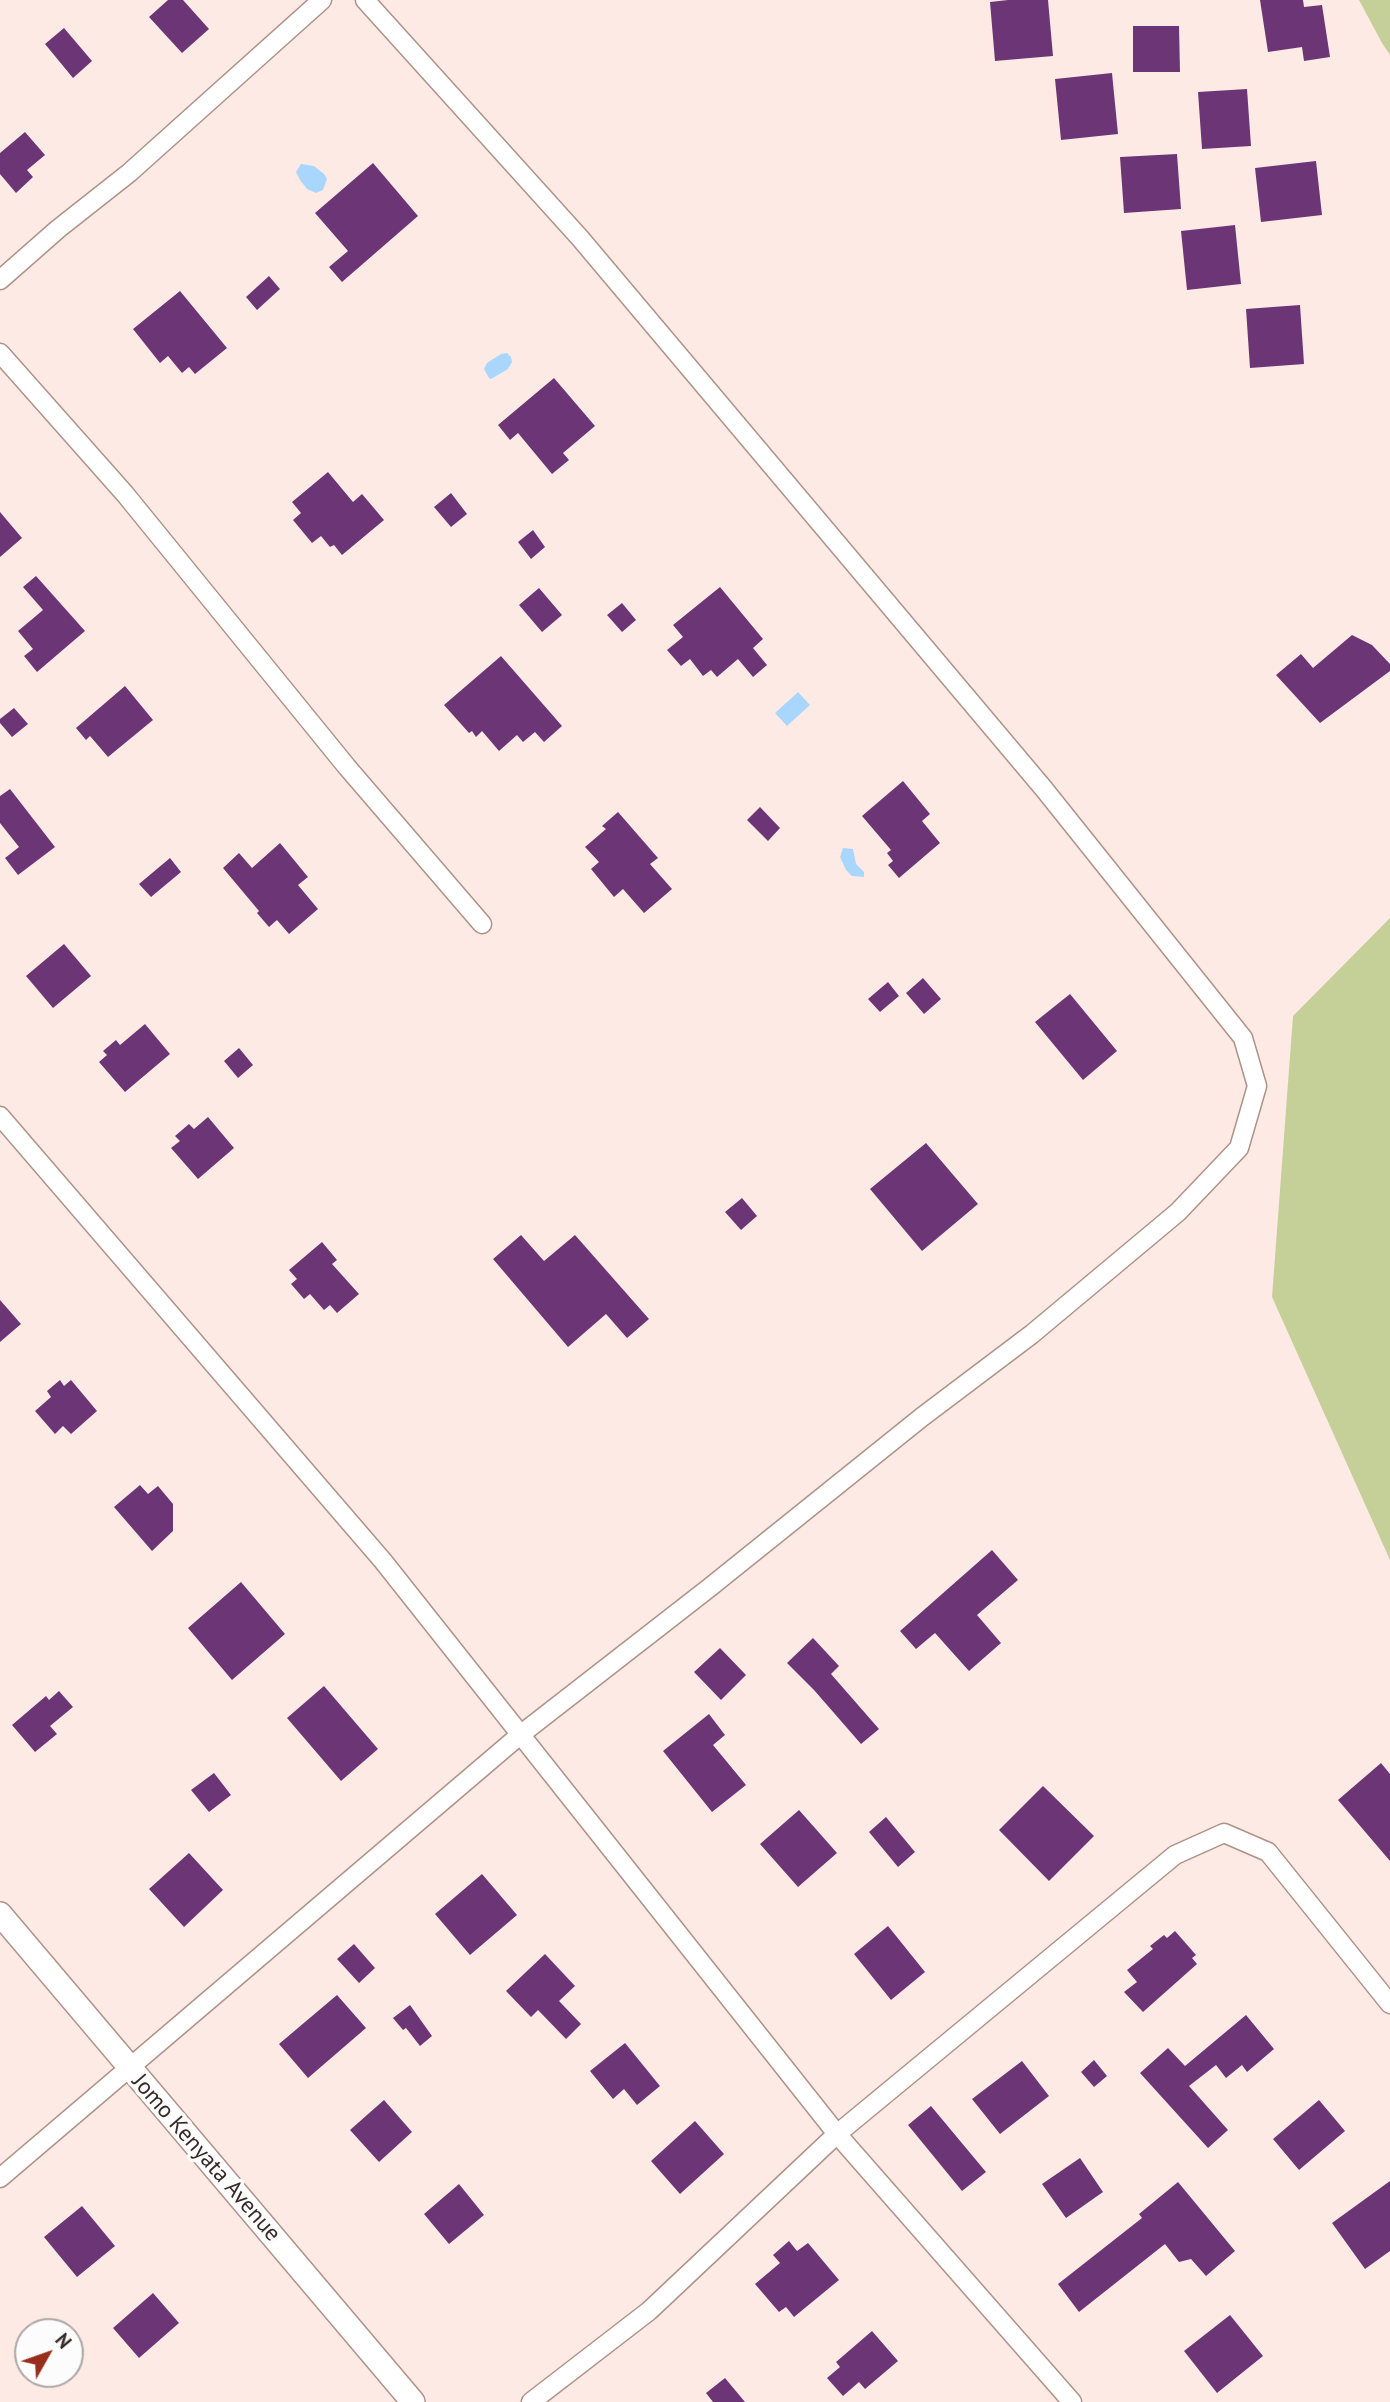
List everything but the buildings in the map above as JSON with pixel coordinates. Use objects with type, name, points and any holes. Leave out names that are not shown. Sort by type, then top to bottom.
[{"type":"street","points":[[0,280],[58,229],[129,173],[322,0]]},
{"type":"street","points":[[0,2178],[520,1735],[922,1417],[1032,1334],[1178,1212],[1239,1148],[1257,1086],[1243,1038],[1044,789],[580,238],[365,0]]},
{"type":"street","points":[[0,353],[125,494],[347,766],[482,924]]},
{"type":"street","points":[[0,1116],[383,1561],[837,2134],[1072,2402]]},
{"type":"street","points":[[531,2402],[649,2311],[837,2134],[1175,1856],[1224,1833],[1268,1852],[1390,2004]]},
{"type":"street","name":"Jomo Kenyata Avenue","points":[[0,1914],[413,2402]]},
{"type":"green space","points":[[1359,0],[1390,0],[1390,55],[1382,43]]},
{"type":"green space","points":[[1390,918],[1390,1560],[1272,1297],[1293,1016]]},
{"type":"water","points":[[301,164],[314,166],[324,174],[327,179],[323,190],[316,193],[307,189],[296,172]]},
{"type":"water","points":[[507,353],[512,362],[508,369],[489,378],[484,369],[487,363]]},
{"type":"water","points":[[798,692],[810,705],[787,726],[775,713]]},
{"type":"water","points":[[843,848],[853,849],[856,864],[864,872],[864,877],[852,876],[846,870],[840,857]]}]
